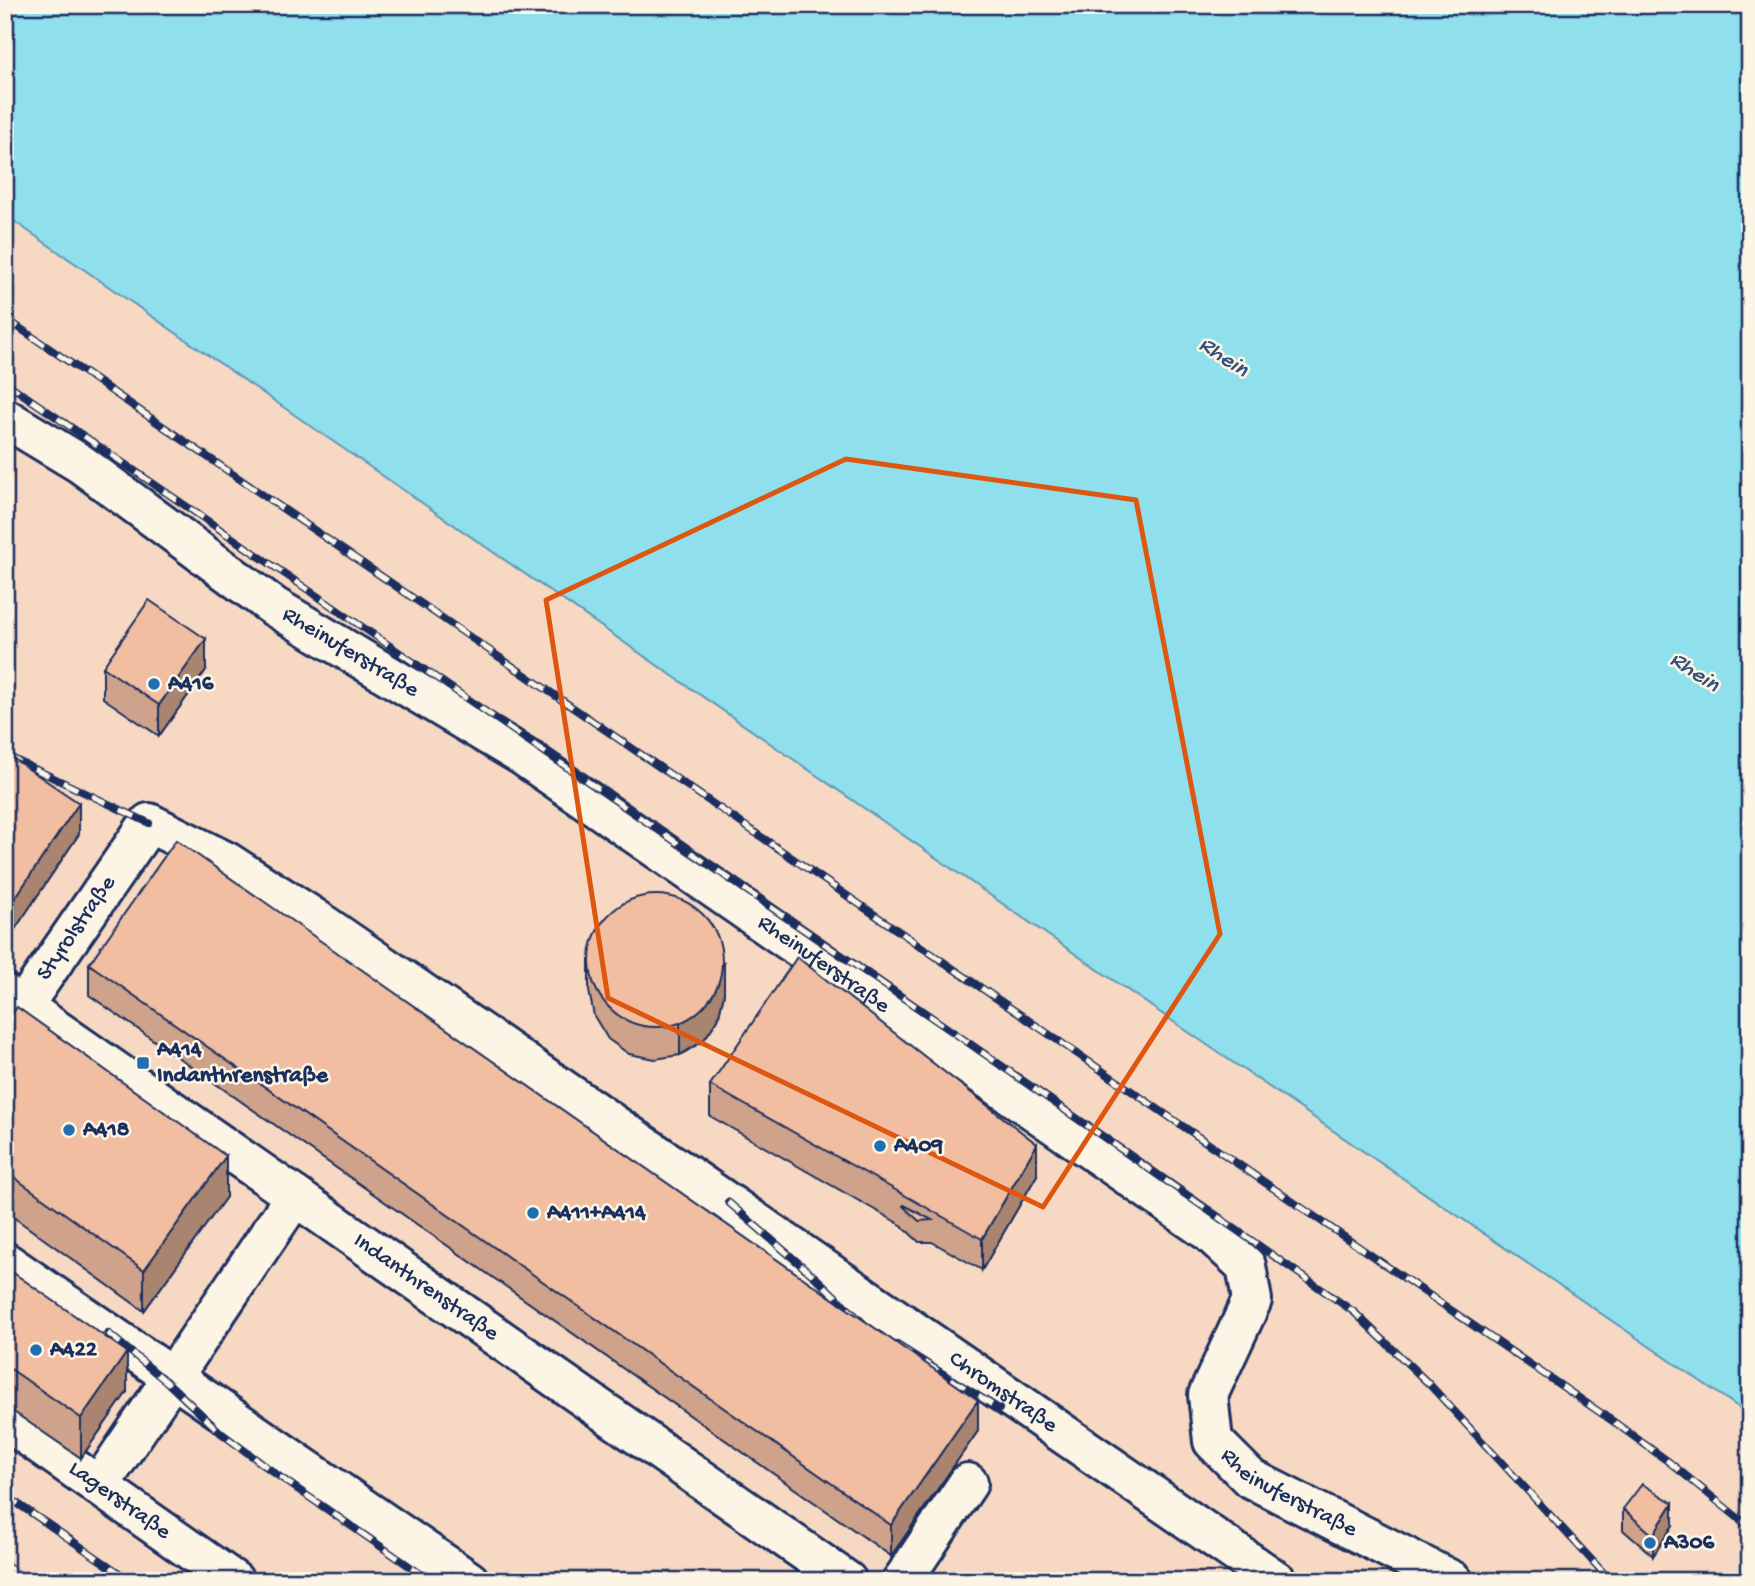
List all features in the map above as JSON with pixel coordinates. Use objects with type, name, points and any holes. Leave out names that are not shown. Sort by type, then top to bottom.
[{"type":"street","name":"Rheinuferstraße","points":[[9,427],[80,464],[273,606],[523,756],[1209,1231],[1246,1266],[1252,1300],[1208,1395],[1213,1441],[1250,1478],[1453,1581]]},
{"type":"street","name":"Styrolstraße","points":[[11,1011],[149,823]]},
{"type":"street","name":"Chromstraße","points":[[149,823],[228,862],[314,918],[1277,1581]]},
{"type":"street","name":"Indanthrenstraße","points":[[11,1011],[295,1196],[847,1581]]},
{"type":"street","points":[[99,1486],[295,1196]]},
{"type":"street","points":[[5,1262],[469,1581]]},
{"type":"street","name":"Lagerstraße","points":[[5,1420],[234,1581]]},
{"type":"street","points":[[902,1581],[968,1483]]},
{"type":"highlighted area","points":[[846,459],[1136,500],[1220,934],[1043,1207],[608,998],[546,600]]},
{"type":"shaded area","points":[[5,215],[1197,1038],[1750,1415],[1750,1581],[5,1581]]},
{"type":"water","name":"Rhein","points":[[5,5],[1750,5],[1750,1415],[1197,1038],[5,215]]},
{"type":"building","points":[[149,600],[206,639],[159,705],[103,667]]},
{"type":"building","points":[[5,753],[79,803],[7,910],[5,909]]},
{"type":"building","name":"A411+A414","points":[[176,840],[978,1400],[891,1525],[89,964]]},
{"type":"building","points":[[656,895],[681,900],[703,914],[717,936],[722,961],[717,986],[703,1008],[681,1022],[656,1027],[631,1022],[609,1008],[595,986],[590,961],[595,936],[609,914],[631,900]]},
{"type":"building","name":"A409","points":[[797,957],[1037,1144],[982,1239],[710,1085]]},
{"type":"building","name":"A418","points":[[17,1007],[226,1156],[144,1270],[5,1171],[5,1024]]},
{"type":"building","points":[[904,1205],[932,1220],[919,1221]]},
{"type":"building","points":[[5,1267],[127,1352],[81,1418],[5,1365]]},
{"type":"building","points":[[1642,1484],[1673,1503],[1653,1535],[1623,1509]]},
{"type":"railway","points":[[5,318],[1614,1422],[1669,1462],[1748,1526]]},
{"type":"railway","points":[[5,382],[953,1032],[1354,1312],[1429,1384],[1611,1581]]},
{"type":"railway","points":[[5,755],[149,823]]},
{"type":"railway","points":[[728,1202],[816,1278],[863,1323]]},
{"type":"railway","points":[[108,1333],[168,1383],[221,1433],[431,1581]]},
{"type":"railway","points":[[897,1345],[999,1409]]},
{"type":"railway","points":[[5,1495],[131,1581]]},
{"type":"railway","points":[[5,1565],[28,1581]]},
{"type":"place","name":"A416","points":[[154,684]]},
{"type":"place","name":"A414 Indanthrenstraße","points":[[143,1063]]},
{"type":"place","name":"A418","points":[[69,1130]]},
{"type":"place","name":"A409","points":[[880,1146]]},
{"type":"place","name":"A411+A414","points":[[533,1213]]},
{"type":"place","name":"A422","points":[[36,1350]]},
{"type":"place","name":"A306","points":[[1650,1543]]}]
